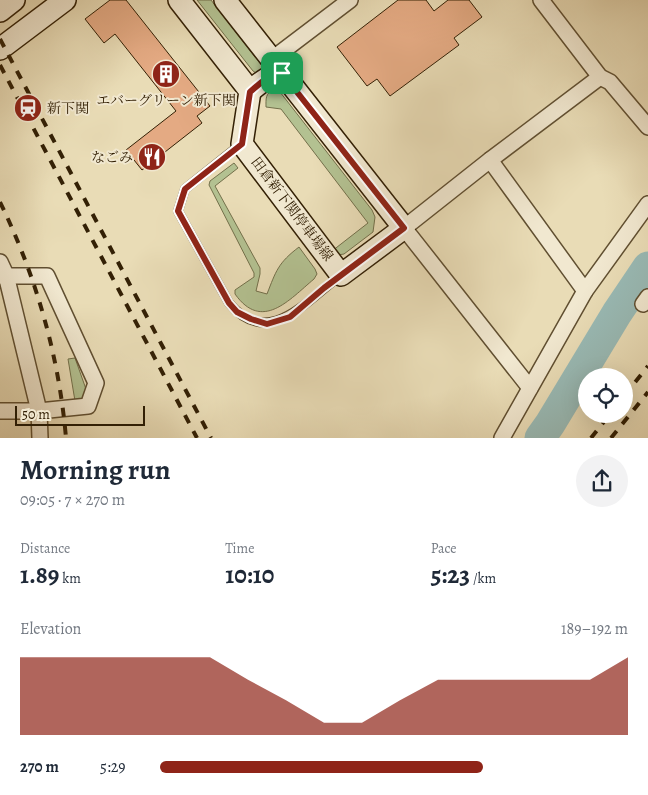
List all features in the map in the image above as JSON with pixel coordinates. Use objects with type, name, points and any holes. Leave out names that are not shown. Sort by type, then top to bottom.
[{"type":"main road","points":[[0,11],[14,0]]},
{"type":"main road","points":[[0,49],[64,0]]},
{"type":"main road","points":[[179,0],[250,92],[274,74],[277,67]]},
{"type":"main road","points":[[225,0],[404,228]]},
{"type":"main road","name":"田倉新下関停車場線","points":[[250,92],[242,144],[341,275],[404,228]]},
{"type":"street","points":[[277,67],[350,0]]},
{"type":"street","points":[[541,0],[600,77],[610,82],[648,127]]},
{"type":"street","points":[[530,388],[404,228],[600,77]]},
{"type":"street","points":[[490,160],[585,291]]},
{"type":"street","points":[[502,438],[585,291],[648,204]]},
{"type":"street","points":[[0,411],[39,411],[88,406],[96,383],[47,276],[2,271],[39,411],[40,438]]},
{"type":"lane","name":"田倉新下関停車場線","points":[[242,144],[185,189],[178,211],[229,303],[237,312],[267,324],[290,317],[341,275]]},
{"type":"green space","points":[[197,0],[211,0],[262,66],[262,69],[256,73],[253,71]]},
{"type":"green space","points":[[271,91],[280,92],[372,210],[375,217],[373,232],[344,254],[338,255],[332,251],[368,223],[281,109],[266,107],[266,99]]},
{"type":"green space","points":[[234,163],[238,168],[215,186],[260,268],[256,291],[267,294],[279,268],[286,258],[299,247],[317,274],[295,296],[275,309],[255,311],[245,305],[235,294],[235,290],[254,277],[254,273],[209,185],[210,181]]},
{"type":"green space","points":[[75,358],[87,392],[83,401],[75,401],[68,359]]},
{"type":"building","name":"エバーグリーン新下関","points":[[110,0],[126,0],[210,106],[197,116],[202,123],[142,170],[126,150],[176,111],[115,34],[104,43],[85,19]]},
{"type":"building","points":[[398,0],[426,0],[434,11],[448,0],[469,0],[482,17],[454,38],[459,45],[390,96],[377,79],[367,86],[337,47]]},
{"type":"waterway","points":[[540,438],[617,313],[648,267]]},
{"type":"railway","points":[[0,39],[211,438]]},
{"type":"railway","points":[[0,65],[197,438]]},
{"type":"railway","points":[[0,202],[25,259],[44,317],[58,377],[66,438]]},
{"type":"railway","points":[[633,385],[648,366]]},
{"type":"railway","points":[[611,438],[648,392]]},
{"type":"railway","points":[[591,438],[603,423]]},
{"type":"place","name":"エバーグリーン新下関","points":[[166,74]]},
{"type":"place","name":"新下関","points":[[28,108]]},
{"type":"place","name":"なごみ","points":[[152,157]]},
{"type":"route","points":[[282,73],[404,228],[324,288],[290,317],[267,324],[237,312],[229,303],[178,211],[185,189],[242,144],[250,92],[274,74],[282,73]]}]
